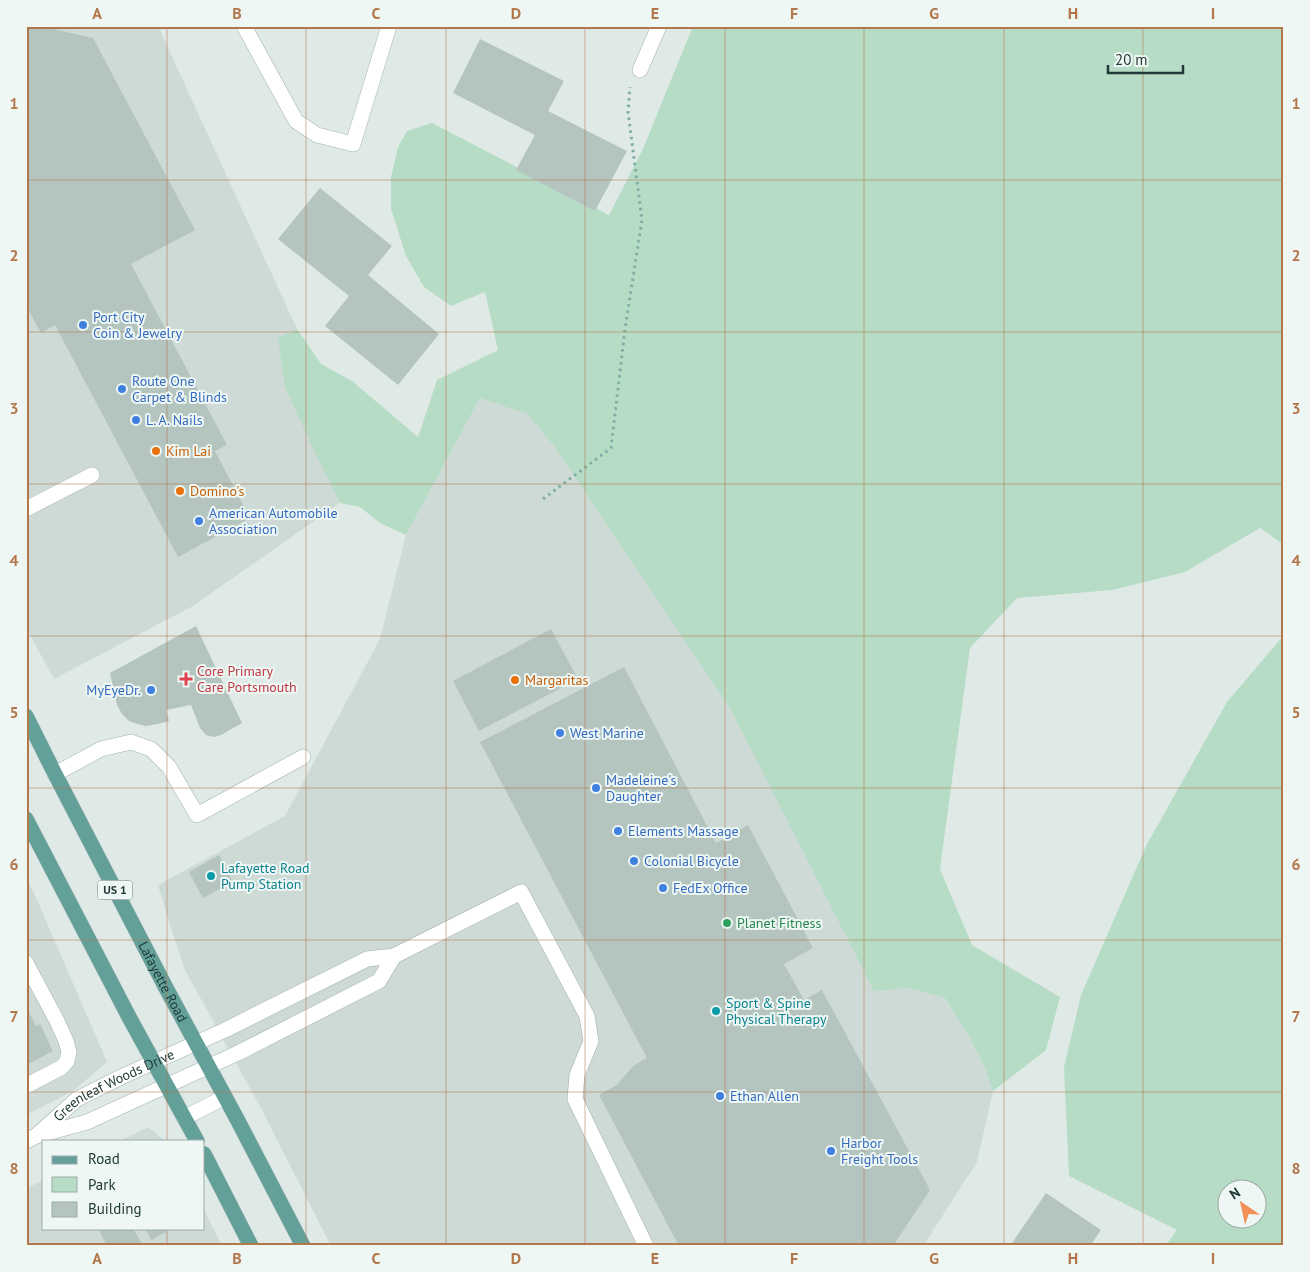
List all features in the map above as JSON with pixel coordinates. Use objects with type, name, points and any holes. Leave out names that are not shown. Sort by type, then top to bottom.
[{"type":"main road","name":"Lafayette Road","points":[[26,716],[303,1246]]},
{"type":"main road","points":[[26,819],[196,1140]]},
{"type":"main road","points":[[205,1156],[251,1246]]},
{"type":"lane","points":[[244,26],[296,121],[317,135],[353,144],[389,26]]},
{"type":"lane","points":[[640,70],[659,26]]},
{"type":"lane","points":[[26,509],[92,475]]},
{"type":"lane","points":[[55,774],[101,749],[131,742],[151,749],[169,767],[197,815],[302,757]]},
{"type":"lane","points":[[394,956],[521,892],[587,1016],[590,1041],[577,1075],[574,1099],[646,1246]]},
{"type":"lane","name":"Greenleaf Woods Drive","points":[[31,1138],[77,1099],[234,1026],[367,959],[394,956]]},
{"type":"lane","name":"Greenleaf Woods Drive","points":[[31,1138],[87,1122],[238,1053],[380,981],[394,956]]},
{"type":"lane","points":[[26,963],[57,1021],[66,1040],[69,1052],[67,1061],[62,1067],[26,1086]]},
{"type":"lane","points":[[184,1118],[225,1097]]},
{"type":"path","points":[[543,499],[611,448],[625,329],[642,220],[628,112],[630,86]]},
{"type":"shaded area","points":[[26,26],[158,26],[297,329],[278,338],[317,457],[340,503],[193,606],[54,679],[26,628]]},
{"type":"shaded area","points":[[480,398],[528,413],[553,445],[730,708],[874,990],[910,988],[945,998],[967,1033],[985,1068],[993,1091],[977,1162],[923,1246],[331,1246],[261,1108],[185,970],[158,885],[285,816],[380,639],[406,535]]},
{"type":"shaded area","points":[[26,878],[107,1062],[73,1091],[26,1115]]},
{"type":"shaded area","points":[[148,1127],[164,1140],[123,1140]]},
{"type":"shaded area","points":[[42,1181],[42,1230],[205,1230],[205,1212],[222,1246],[26,1246],[26,1193],[31,1186]]},
{"type":"green space","points":[[693,26],[1284,26],[1284,545],[1260,528],[1185,572],[1112,590],[1017,598],[970,648],[940,869],[972,945],[1060,997],[1046,1050],[993,1091],[985,1068],[967,1033],[945,998],[910,988],[874,991],[730,708],[553,445],[528,414],[480,398],[406,535],[380,523],[360,507],[340,503],[285,387],[278,338],[297,329],[321,364],[352,381],[418,437],[437,380],[498,350],[485,292],[451,306],[424,287],[406,256],[391,209],[391,177],[398,147],[407,131],[432,123],[609,215],[642,151]]},
{"type":"green space","points":[[1284,635],[1284,1246],[1165,1246],[1177,1230],[1069,1176],[1064,1067],[1081,995],[1146,846],[1227,702]]},
{"type":"building","points":[[34,26],[93,38],[195,230],[131,264],[227,445],[215,451],[250,518],[178,557],[55,325],[41,333],[26,305],[26,30]]},
{"type":"building","points":[[480,39],[564,81],[548,111],[627,151],[595,211],[516,170],[535,135],[453,93]]},
{"type":"building","points":[[320,188],[392,246],[368,275],[439,334],[398,385],[325,326],[349,296],[278,239]]},
{"type":"building","points":[[196,626],[242,723],[221,735],[214,737],[206,735],[200,728],[191,705],[166,710],[169,721],[158,724],[146,726],[129,721],[117,705],[110,673]]},
{"type":"building","name":"Margaritas","points":[[551,629],[578,679],[479,731],[453,681]]},
{"type":"building","points":[[624,667],[716,843],[748,825],[813,948],[784,964],[804,1000],[822,990],[930,1190],[893,1246],[679,1246],[599,1095],[617,1085],[633,1066],[647,1058],[480,742]]},
{"type":"building","name":"Lafayette Road Pump Station","points":[[219,855],[233,882],[203,898],[189,872]]},
{"type":"building","points":[[26,1007],[36,1026],[40,1024],[53,1051],[26,1065]]},
{"type":"building","points":[[1046,1193],[1101,1230],[1090,1246],[1010,1246]]},
{"type":"building","points":[[99,1230],[134,1230],[143,1246],[107,1246]]},
{"type":"building","points":[[146,1230],[169,1230],[151,1240]]},
{"type":"place","name":"Port City Coin & Jewelry","points":[[83,325]]},
{"type":"place","name":"Route One Carpet & Blinds","points":[[122,389]]},
{"type":"place","name":"L. A. Nails","points":[[136,420]]},
{"type":"place","name":"Kim Lai","points":[[156,451]]},
{"type":"place","name":"Domino's","points":[[180,491]]},
{"type":"place","name":"American Automobile Association","points":[[199,521]]},
{"type":"place","name":"Core Primary Care Portsmouth","points":[[186,679]]},
{"type":"place","name":"Margaritas","points":[[515,680]]},
{"type":"place","name":"MyEyeDr.","points":[[151,690]]},
{"type":"place","name":"West Marine","points":[[560,733]]},
{"type":"place","name":"Madeleine's Daughter","points":[[596,788]]},
{"type":"place","name":"Elements Massage","points":[[618,831]]},
{"type":"place","name":"Colonial Bicycle","points":[[634,861]]},
{"type":"place","name":"Lafayette Road Pump Station","points":[[211,876]]},
{"type":"place","name":"FedEx Office","points":[[663,888]]},
{"type":"place","name":"Planet Fitness","points":[[727,923]]},
{"type":"place","name":"Sport & Spine Physical Therapy","points":[[716,1011]]},
{"type":"place","name":"Ethan Allen","points":[[720,1096]]},
{"type":"place","name":"Harbor Freight Tools","points":[[831,1151]]}]
